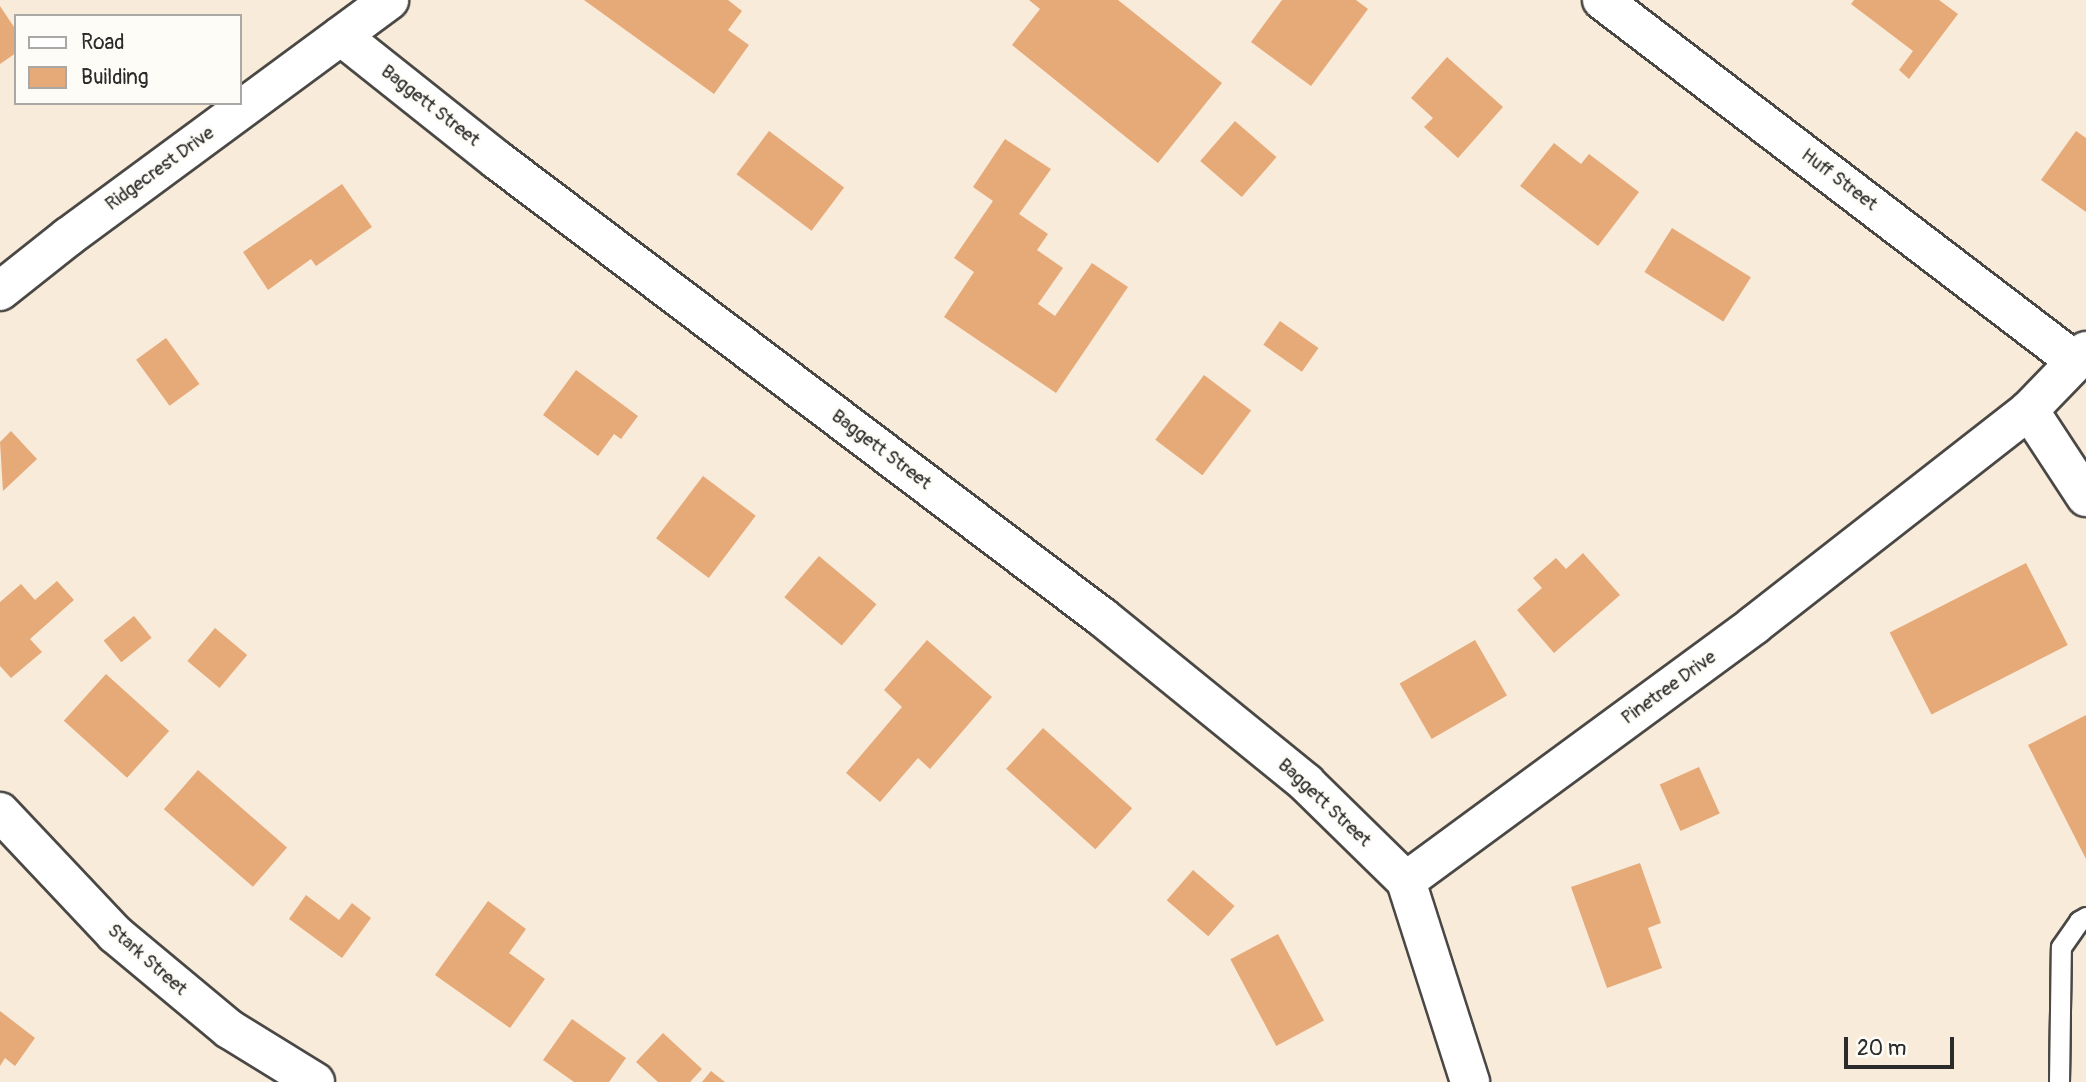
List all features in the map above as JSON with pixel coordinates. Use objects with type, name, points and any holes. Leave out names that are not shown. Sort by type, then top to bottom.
[{"type":"street","name":"Ridgecrest Drive","points":[[0,291],[68,237],[389,0]]},
{"type":"street","name":"Huff Street","points":[[1602,0],[2081,356]]},
{"type":"street","name":"Baggett Street","points":[[341,36],[497,160],[1102,617],[1306,783],[1406,881]]},
{"type":"street","name":"Pinetree Drive","points":[[1406,881],[1754,625],[2029,410],[2081,356]]},
{"type":"street","points":[[2029,410],[2086,497]]},
{"type":"street","name":"Stark Street","points":[[0,812],[115,934],[229,1029],[315,1082]]},
{"type":"street","points":[[1406,881],[1470,1082]]},
{"type":"lane","points":[[2059,1082],[2061,947],[2079,920],[2086,917]]},
{"type":"building","points":[[584,0],[728,0],[742,11],[728,30],[749,45],[714,94]]},
{"type":"building","points":[[1029,0],[1118,0],[1222,83],[1158,163],[1012,45],[1040,9]]},
{"type":"building","points":[[1282,0],[1356,0],[1368,9],[1311,86],[1251,42]]},
{"type":"building","points":[[1854,0],[1939,0],[1958,14],[1909,79],[1899,70],[1913,51],[1851,4]]},
{"type":"building","points":[[0,6],[14,27],[14,54],[0,64]]},
{"type":"building","points":[[1447,57],[1503,107],[1458,158],[1424,127],[1433,118],[1411,98]]},
{"type":"building","points":[[1235,121],[1277,157],[1242,197],[1200,161]]},
{"type":"building","points":[[769,131],[844,188],[812,231],[737,174]]},
{"type":"building","points":[[2076,131],[2086,138],[2086,212],[2041,180]]},
{"type":"building","points":[[1005,139],[1051,169],[1019,214],[1048,234],[1037,250],[1063,268],[1038,304],[1055,316],[1092,263],[1128,287],[1056,393],[944,317],[974,272],[954,258],[993,201],[973,187]]},
{"type":"building","points":[[1554,143],[1581,164],[1589,154],[1639,192],[1598,246],[1520,186]]},
{"type":"building","points":[[342,184],[372,227],[316,266],[311,259],[268,290],[243,252]]},
{"type":"building","points":[[1672,228],[1751,277],[1723,321],[1644,272]]},
{"type":"building","points":[[1280,321],[1319,348],[1302,372],[1263,345]]},
{"type":"building","points":[[166,338],[200,384],[170,406],[136,360]]},
{"type":"building","points":[[576,370],[638,416],[621,439],[614,434],[598,456],[543,415]]},
{"type":"building","points":[[1204,375],[1251,411],[1202,475],[1155,440]]},
{"type":"building","points":[[11,431],[37,459],[3,491],[0,442]]},
{"type":"building","points":[[703,476],[756,516],[709,578],[656,538]]},
{"type":"building","points":[[1583,553],[1620,595],[1554,653],[1517,610],[1542,588],[1533,578],[1556,558],[1566,569]]},
{"type":"building","points":[[819,556],[876,604],[842,646],[784,597]]},
{"type":"building","points":[[2026,563],[2068,645],[1931,714],[1890,632]]},
{"type":"building","points":[[57,581],[74,600],[30,639],[42,652],[11,678],[0,666],[0,602],[21,584],[35,600]]},
{"type":"building","points":[[134,616],[152,638],[121,662],[104,641]]},
{"type":"building","points":[[215,628],[247,655],[220,688],[187,661]]},
{"type":"building","points":[[927,640],[992,697],[930,769],[918,758],[880,802],[846,773],[902,707],[884,690]]},
{"type":"building","points":[[1475,640],[1507,695],[1432,739],[1400,684]]},
{"type":"building","points":[[106,674],[169,731],[127,778],[64,721]]},
{"type":"building","points":[[2086,715],[2086,859],[2028,745]]},
{"type":"building","points":[[1043,728],[1132,808],[1095,849],[1006,769]]},
{"type":"building","points":[[1699,767],[1720,814],[1680,831],[1660,784]]},
{"type":"building","points":[[198,770],[287,847],[253,887],[164,809]]},
{"type":"building","points":[[1640,863],[1661,923],[1648,928],[1662,968],[1607,988],[1571,887]]},
{"type":"building","points":[[1193,870],[1235,906],[1208,936],[1167,900]]},
{"type":"building","points":[[306,895],[339,920],[352,903],[371,918],[342,958],[289,919]]},
{"type":"building","points":[[488,901],[526,929],[509,953],[545,979],[510,1028],[435,975]]},
{"type":"building","points":[[1278,934],[1324,1021],[1276,1046],[1230,959]]},
{"type":"building","points":[[0,1011],[35,1038],[15,1066],[5,1058],[0,1066]]},
{"type":"building","points":[[572,1019],[626,1058],[609,1082],[574,1082],[543,1060]]},
{"type":"building","points":[[663,1033],[702,1069],[690,1082],[658,1082],[636,1062]]},
{"type":"building","points":[[711,1071],[725,1082],[702,1082]]}]
